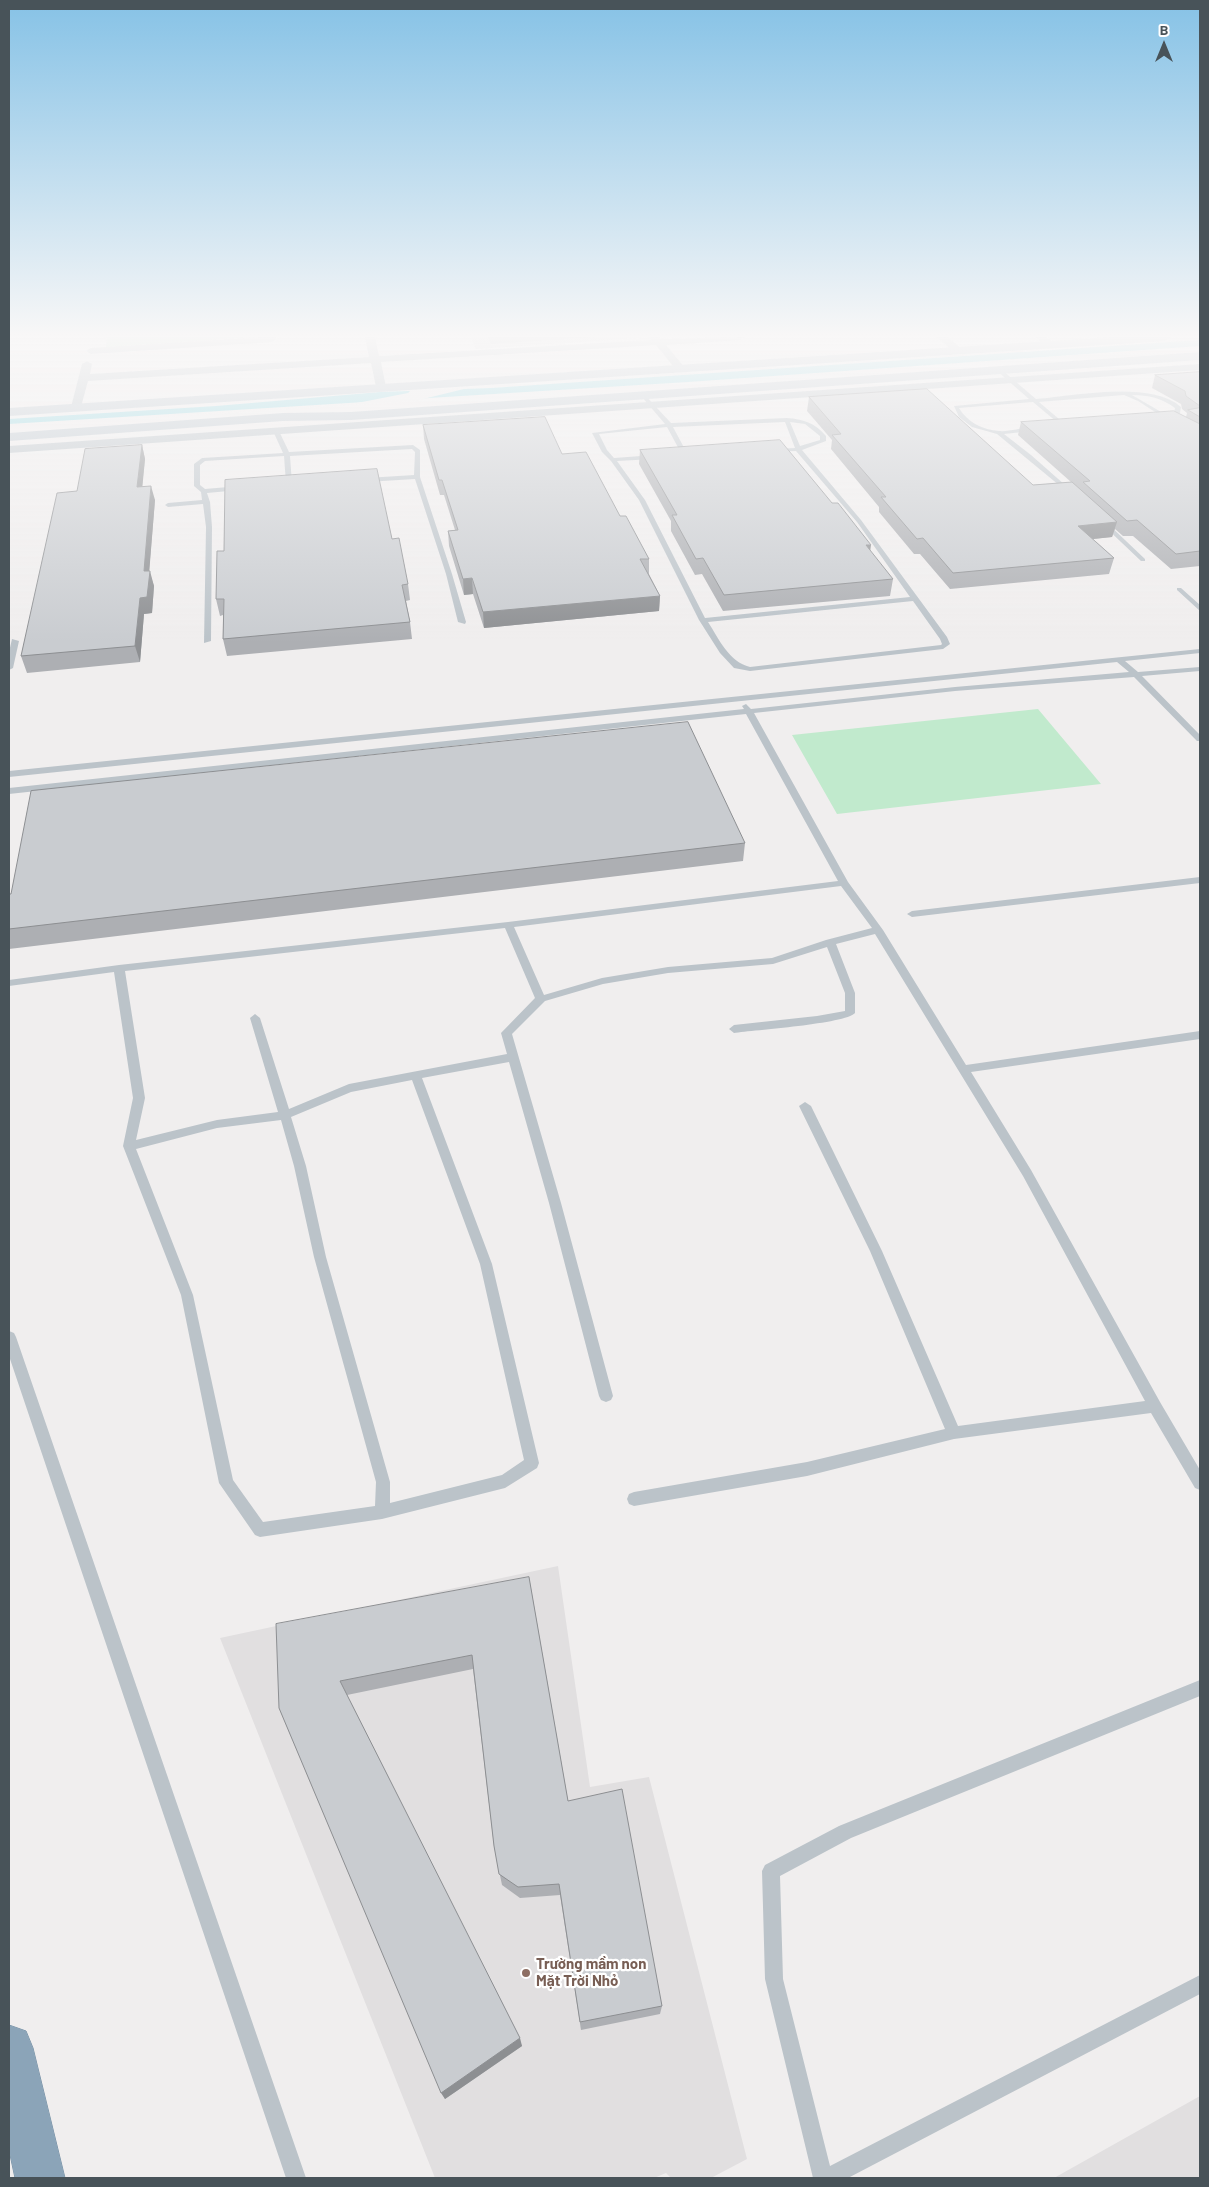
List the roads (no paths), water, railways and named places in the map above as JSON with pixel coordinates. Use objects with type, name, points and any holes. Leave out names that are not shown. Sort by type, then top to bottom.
[{"type":"highway","points":[[9,2048],[40,2178]]},
{"type":"main road","points":[[9,444],[77,439]]},
{"type":"street","points":[[9,450],[163,439]]},
{"type":"lane","points":[[280,439],[287,454],[289,483]]},
{"type":"lane","points":[[598,439],[604,451],[613,460],[642,500],[703,620],[733,663],[742,668],[917,652],[943,647],[946,644],[944,638],[859,522],[798,449],[794,439]]},
{"type":"lane","points":[[676,439],[685,455]]},
{"type":"lane","points":[[770,451],[798,449],[823,442],[823,439]]},
{"type":"lane","points":[[1007,439],[1080,501]]},
{"type":"lane","points":[[207,641],[210,528],[204,491],[197,486],[197,464],[204,459],[413,447],[418,451],[416,477],[449,574],[462,622]]},
{"type":"lane","points":[[668,456],[695,454]]},
{"type":"lane","points":[[613,460],[659,457]]},
{"type":"lane","points":[[361,480],[416,477]]},
{"type":"lane","points":[[279,484],[298,482]]},
{"type":"lane","points":[[204,491],[252,487]]},
{"type":"lane","points":[[168,505],[207,502]]},
{"type":"lane","points":[[1094,514],[1143,560]]},
{"type":"lane","points":[[1179,589],[1200,609]]},
{"type":"lane","points":[[703,620],[916,599]]},
{"type":"lane","points":[[9,668],[15,641]]},
{"type":"lane","points":[[9,774],[1200,651]]},
{"type":"lane","points":[[1118,659],[1137,675],[1200,739]]},
{"type":"lane","points":[[9,791],[955,689],[1200,669]]},
{"type":"lane","points":[[740,698],[844,883],[878,930],[1027,1173],[1155,1406],[1200,1483]]},
{"type":"lane","points":[[447,728],[450,744]]},
{"type":"lane","points":[[912,914],[1200,880]]},
{"type":"lane","points":[[9,983],[119,968],[508,925],[844,883]]},
{"type":"lane","points":[[508,925],[542,999]]},
{"type":"lane","points":[[606,1396],[555,1203],[506,1033],[542,999],[602,981],[668,970],[773,961],[830,942],[878,930]]},
{"type":"lane","points":[[734,1029],[817,1020],[850,1013],[850,992],[830,942]]},
{"type":"lane","points":[[119,968],[139,1098],[129,1146],[188,1295],[226,1484],[260,1530],[382,1512],[505,1481],[532,1463],[486,1264],[416,1076]]},
{"type":"lane","points":[[255,1018],[300,1166],[320,1257],[382,1482],[382,1512]]},
{"type":"lane","points":[[963,1069],[1200,1035]]},
{"type":"lane","points":[[129,1146],[217,1124],[285,1115],[349,1088],[513,1057]]},
{"type":"lane","points":[[805,1106],[876,1252],[954,1433]]},
{"type":"lane","points":[[9,1337],[296,2178]]},
{"type":"lane","points":[[634,1499],[807,1469],[954,1433],[1155,1406]]},
{"type":"lane","points":[[823,2178],[774,1979],[771,1871],[845,1832],[1200,1688]]},
{"type":"lane","points":[[828,2178],[1200,1984]]},
{"type":"place","name":"Trường mầm non Mặt Trời Nhỏ","points":[[526,1973]]}]
